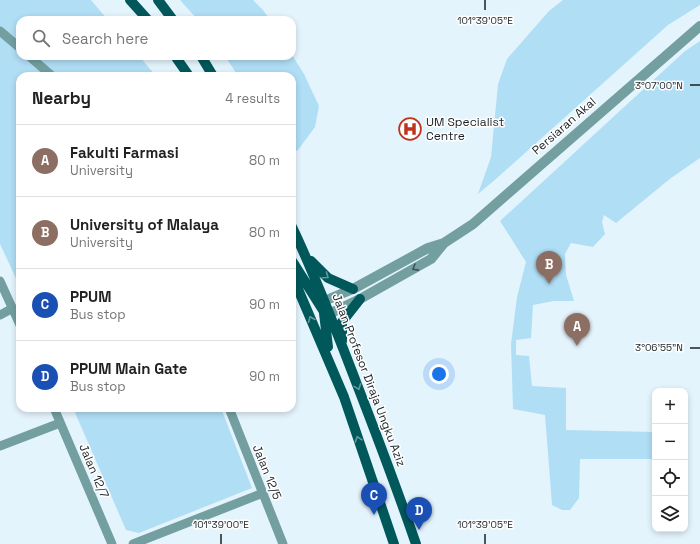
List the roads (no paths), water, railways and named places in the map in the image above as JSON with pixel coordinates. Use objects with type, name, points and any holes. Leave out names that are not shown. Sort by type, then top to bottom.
[{"type":"main road","points":[[130,0],[144,16]]},
{"type":"main road","points":[[158,0],[170,16]]},
{"type":"main road","points":[[178,60],[186,72]]},
{"type":"main road","points":[[203,60],[210,72]]},
{"type":"main road","name":"Jalan Profesor Diraja Ungku Aziz","points":[[296,236],[325,308],[344,350],[398,489],[416,544]]},
{"type":"main road","points":[[305,255],[318,270],[328,278],[353,289]]},
{"type":"main road","points":[[296,267],[325,308],[332,368]]},
{"type":"main road","points":[[296,284],[344,397],[394,544]]},
{"type":"main road","points":[[344,350],[342,322],[360,299]]},
{"type":"street","name":"Persiaran Akal","points":[[325,308],[353,289],[428,248],[444,243],[473,224],[700,26]]},
{"type":"street","points":[[0,31],[16,45]]},
{"type":"street","points":[[34,60],[47,72]]},
{"type":"street","name":"Persiaran Akal","points":[[325,308],[360,299],[431,259],[444,243]]},
{"type":"street","points":[[0,281],[16,315]]},
{"type":"street","points":[[0,315],[13,308]]},
{"type":"street","name":"Jalan 12/7","points":[[56,412],[112,544]]},
{"type":"street","name":"Jalan 12/5","points":[[231,412],[284,544]]},
{"type":"street","points":[[0,446],[60,423]]},
{"type":"street","points":[[133,544],[263,493]]},
{"type":"place","name":"UM Specialist Centre","points":[[410,129]]},
{"type":"place","name":"University of Malaya","points":[[549,284]]},
{"type":"place","name":"Fakulti Farmasi","points":[[577,346]]},
{"type":"place","name":"PPUM","points":[[374,515]]},
{"type":"place","name":"PPUM Main Gate","points":[[419,530]]}]
